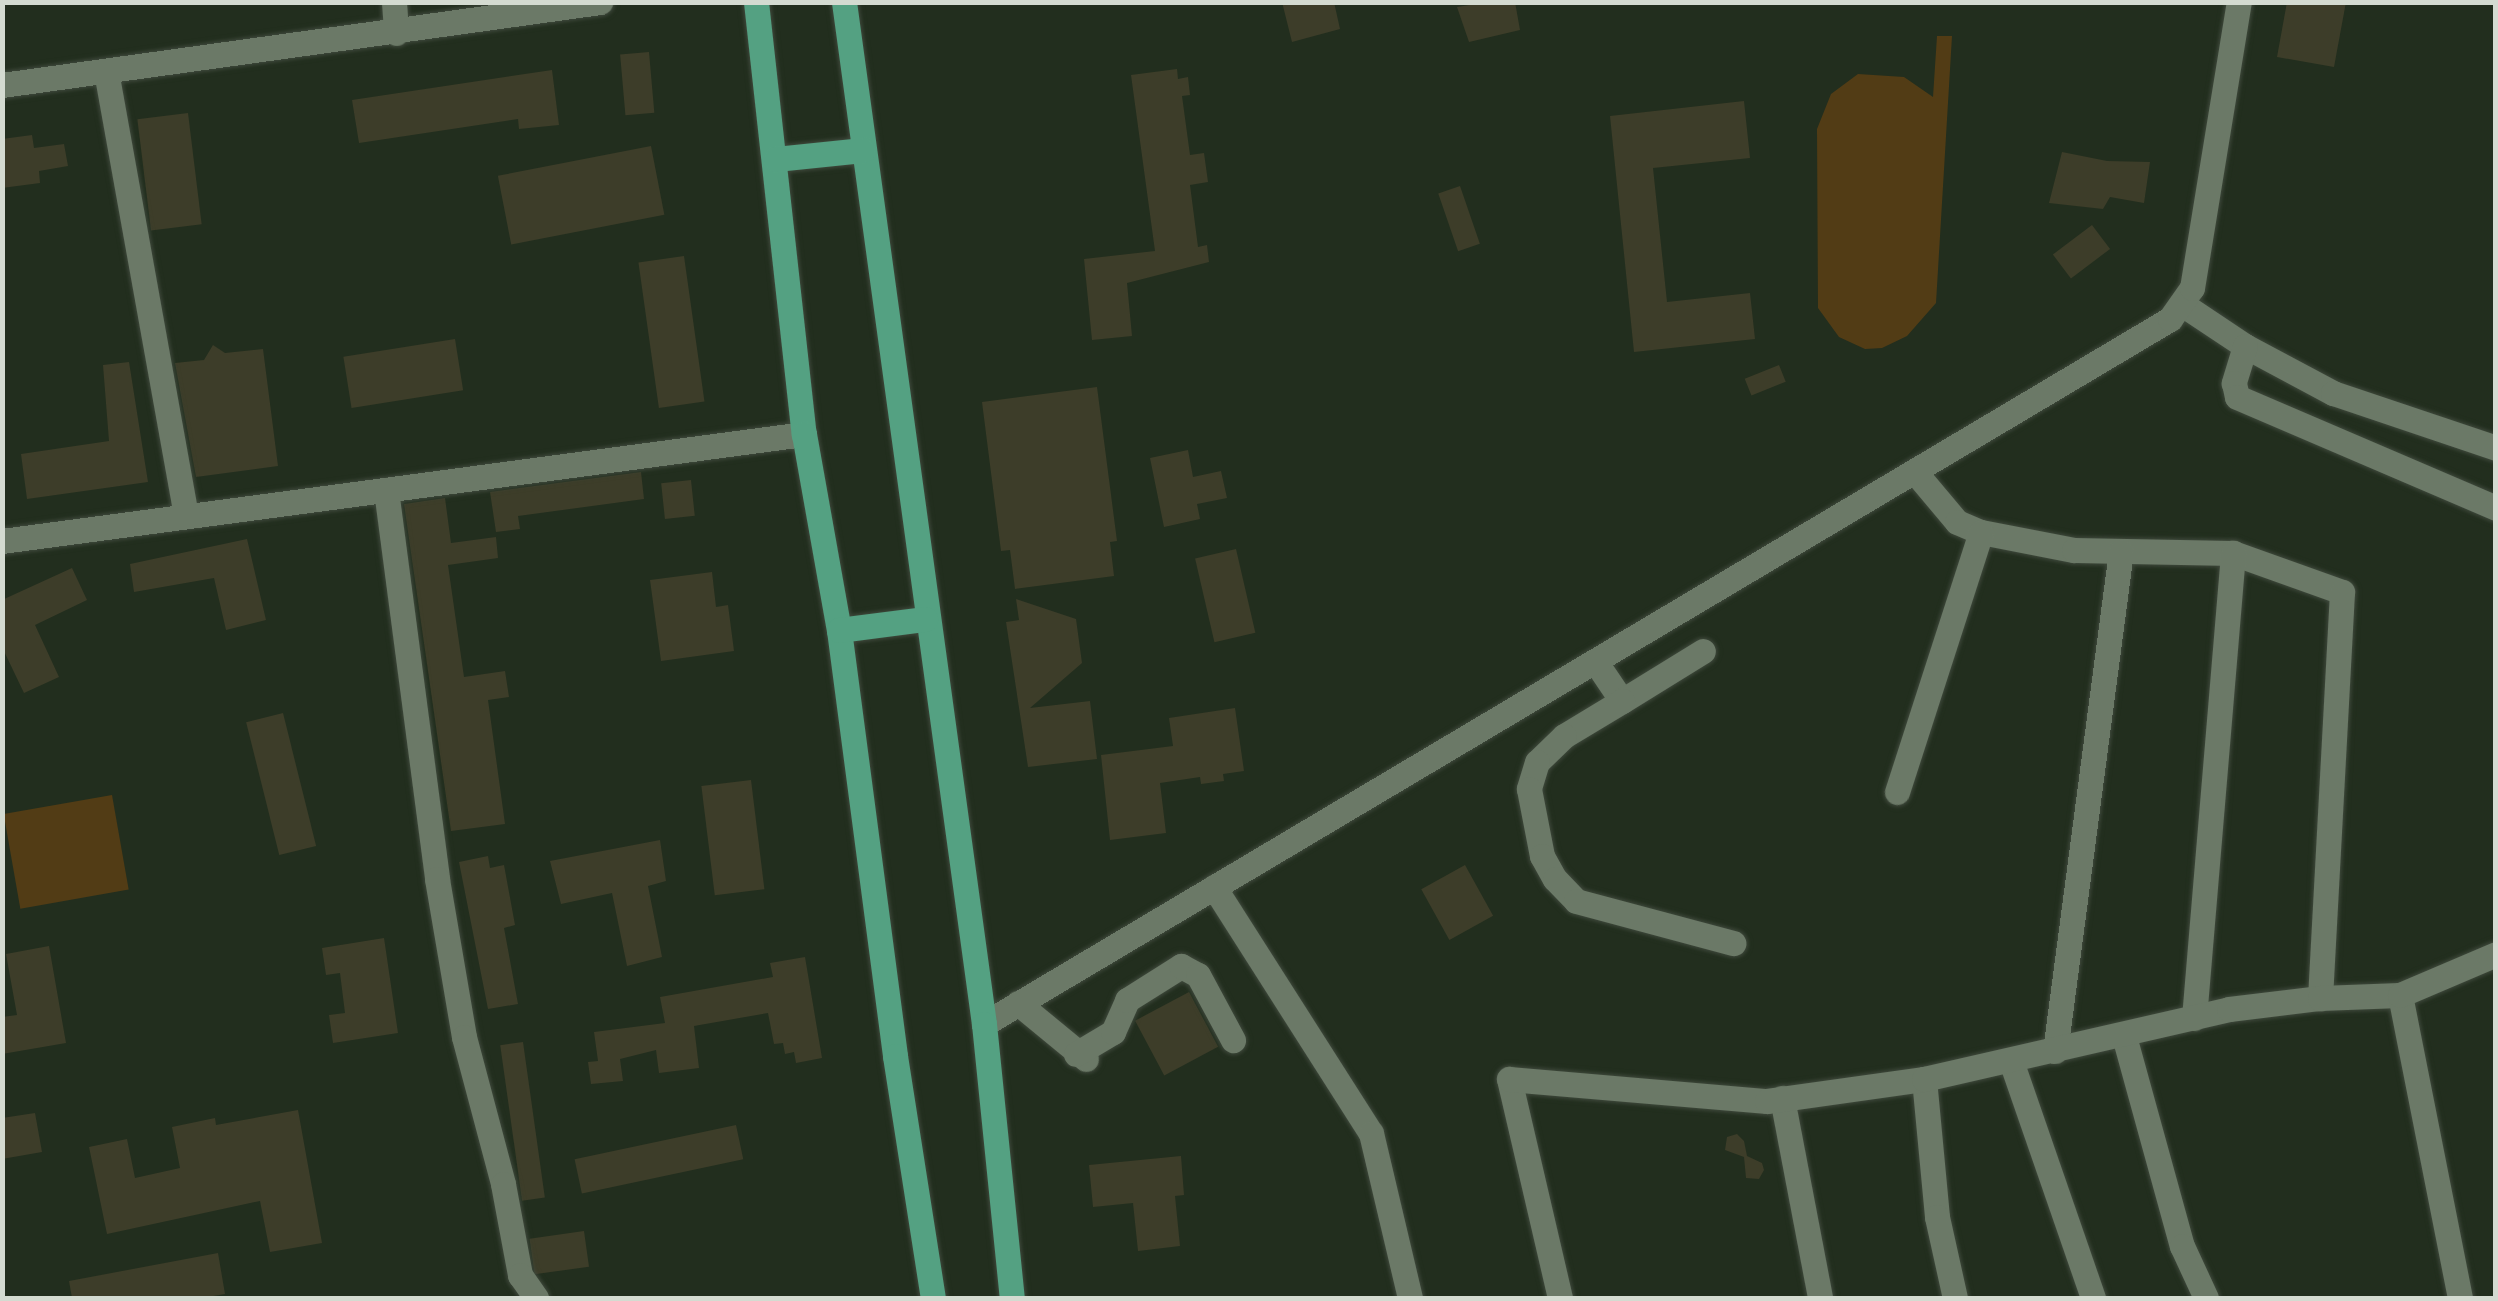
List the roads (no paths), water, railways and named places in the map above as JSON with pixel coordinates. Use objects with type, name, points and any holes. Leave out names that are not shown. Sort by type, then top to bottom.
[{"type":"main road","points":[[756,2],[804,434],[839,630],[895,1056],[934,1298]]},
{"type":"main road","points":[[844,2],[984,1024],[1012,1298]]},
{"type":"main road","points":[[776,158],[863,150]]},
{"type":"main road","points":[[839,630],[926,618]]},
{"type":"street","points":[[394,2],[396,32]]},
{"type":"street","points":[[2,85],[600,2]]},
{"type":"street","points":[[984,1024],[2170,319],[2182,304],[2195,272],[2239,2]]},
{"type":"street","points":[[106,72],[186,516]]},
{"type":"street","points":[[2182,304],[2245,346],[2333,393],[2496,448]]},
{"type":"street","points":[[2245,346],[2234,383],[2237,398],[2496,508]]},
{"type":"street","points":[[2,541],[804,434]]},
{"type":"street","points":[[1914,472],[1957,522],[1981,532],[2074,550],[2233,553],[2342,592],[2320,998]]},
{"type":"street","points":[[386,490],[437,879],[461,1020],[504,1184],[520,1275],[536,1298]]},
{"type":"street","points":[[1897,792],[1981,532]]},
{"type":"street","points":[[2055,1051],[2121,551]]},
{"type":"street","points":[[2194,1018],[2233,553]]},
{"type":"street","points":[[1703,650],[1564,736],[1538,762],[1530,789],[1542,856],[1555,879],[1576,901],[1732,943]]},
{"type":"street","points":[[1596,661],[1622,701]]},
{"type":"street","points":[[1214,887],[1372,1132],[1410,1298]]},
{"type":"street","points":[[1560,1298],[1508,1079],[1767,1101],[1924,1079],[2194,1018],[2320,998],[2400,995],[2496,954]]},
{"type":"street","points":[[1018,1004],[1081,1056],[1113,1032],[1127,1000],[1180,966],[1198,976],[1233,1040]]},
{"type":"street","points":[[2400,995],[2460,1298]]},
{"type":"street","points":[[2124,1036],[2182,1246],[2206,1298]]},
{"type":"street","points":[[2011,1061],[2093,1298]]},
{"type":"street","points":[[1924,1079],[1937,1218],[1955,1298]]},
{"type":"street","points":[[1782,1098],[1820,1298]]}]
